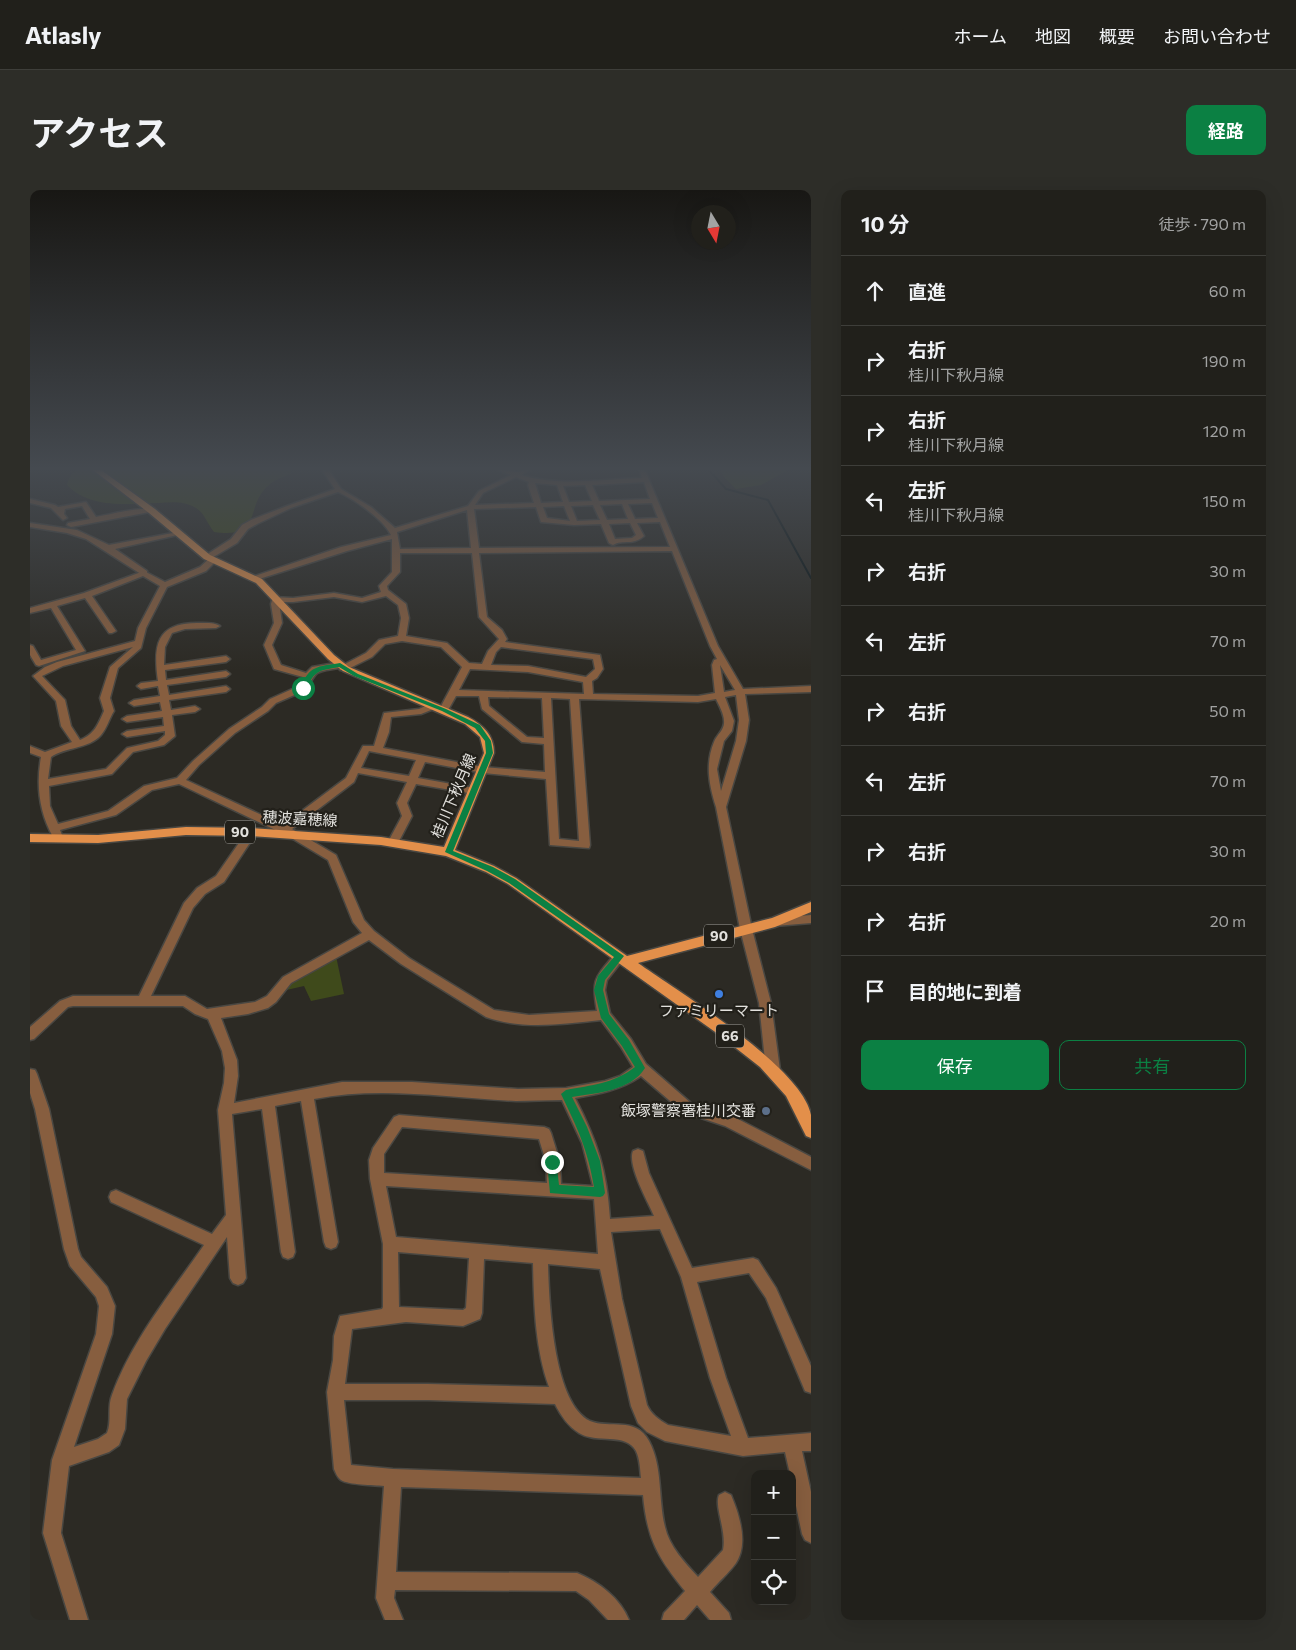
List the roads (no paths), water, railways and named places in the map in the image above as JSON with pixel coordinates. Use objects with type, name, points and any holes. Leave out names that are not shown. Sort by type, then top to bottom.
[{"type":"main road","name":"桂川下秋月線","points":[[182,537],[210,558],[253,578],[265,586],[342,666],[356,675],[472,722],[484,734],[488,741],[490,753],[448,852],[490,869],[512,881],[723,1030],[773,1070],[798,1102],[811,1131]]},
{"type":"main road","name":"穂波嘉穂線","points":[[30,838],[57,833],[98,839],[186,831],[288,832],[393,842],[448,852]]},
{"type":"main road","name":"90","points":[[623,959],[775,922],[811,907]]},
{"type":"street","points":[[86,537],[107,548],[164,586]]},
{"type":"street","points":[[107,548],[164,537]]},
{"type":"street","points":[[46,756],[96,735],[109,711],[105,698],[114,667],[134,651],[140,642],[142,628],[164,586],[203,569],[210,558],[237,537]]},
{"type":"street","points":[[253,578],[382,537]]},
{"type":"street","points":[[394,537],[396,572],[384,586],[384,590],[402,604],[404,618],[402,638]]},
{"type":"street","points":[[473,537],[483,616],[486,622],[502,635],[503,641],[492,651],[486,666]]},
{"type":"street","points":[[610,537],[612,542],[639,537]]},
{"type":"street","points":[[670,537],[714,646],[740,692],[744,720],[740,741],[721,807]]},
{"type":"street","points":[[396,551],[675,549]]},
{"type":"street","points":[[30,611],[87,595],[144,573]]},
{"type":"street","points":[[308,676],[278,668],[268,645],[278,624],[276,599],[293,600],[334,596],[362,600],[387,593]]},
{"type":"street","points":[[87,595],[112,631]]},
{"type":"street","points":[[52,605],[84,654]]},
{"type":"street","points":[[44,783],[109,772],[130,750],[161,743],[170,736],[159,648],[166,633],[180,626],[216,626]]},
{"type":"street","points":[[46,756],[43,772],[45,806],[57,833],[112,813],[148,788],[180,781],[216,744],[248,719],[265,709],[273,701],[303,688],[311,672],[320,668],[342,666],[369,655],[382,642],[402,638],[444,645],[460,662],[467,666],[528,669],[587,680],[594,676],[599,669],[597,657],[500,644]]},
{"type":"street","points":[[77,744],[66,726],[60,700],[37,676],[42,667],[84,654],[121,650],[140,642]]},
{"type":"street","points":[[30,648],[42,667]]},
{"type":"street","points":[[160,668],[226,659]]},
{"type":"street","points":[[723,660],[717,662],[716,665],[720,696],[729,721],[727,731],[719,741],[712,769],[746,929],[765,1003],[773,1070]]},
{"type":"street","points":[[444,710],[467,666]]},
{"type":"street","points":[[141,686],[226,674]]},
{"type":"street","points":[[587,680],[589,696]]},
{"type":"street","points":[[134,703],[226,689]]},
{"type":"street","points":[[452,693],[690,699],[740,692],[811,689]]},
{"type":"street","points":[[483,694],[485,707],[525,740],[548,741]]},
{"type":"street","points":[[546,695],[554,842],[585,844],[574,696]]},
{"type":"street","points":[[376,750],[384,732],[387,715],[394,712],[424,712],[433,706]]},
{"type":"street","points":[[127,719],[195,709]]},
{"type":"street","points":[[127,734],[169,728]]},
{"type":"street","points":[[288,832],[350,780],[366,748],[483,770],[550,776]]},
{"type":"street","points":[[30,749],[46,756]]},
{"type":"street","points":[[393,842],[407,816],[402,803],[422,759]]},
{"type":"street","points":[[356,770],[474,791]]},
{"type":"street","points":[[180,781],[288,832],[332,858],[359,922],[370,934],[406,961],[496,1016],[538,1018],[604,1015]]},
{"type":"street","points":[[143,1000],[188,906],[201,891],[220,879],[252,832]]},
{"type":"street","points":[[775,922],[811,919]]},
{"type":"street","points":[[30,1035],[64,1004],[73,1001],[185,1001],[207,1014],[253,1008],[271,1001],[287,980],[370,934]]},
{"type":"street","points":[[623,959],[601,979],[599,990],[604,1015],[626,1043],[641,1068],[688,1108],[729,1121],[811,1164]]},
{"type":"street","points":[[214,1013],[214,1020],[231,1058],[233,1076],[224,1110],[238,1278]]},
{"type":"street","points":[[224,1110],[342,1088],[450,1089],[518,1095],[566,1094],[605,1088],[625,1080],[641,1068]]},
{"type":"street","points":[[30,1074],[36,1111],[71,1248],[75,1260],[102,1292],[107,1306],[104,1334],[61,1460],[52,1533],[79,1620]]},
{"type":"street","points":[[566,1094],[582,1127],[595,1161],[604,1226],[606,1262],[639,1406],[644,1417],[653,1426],[665,1433],[743,1447],[811,1442]]},
{"type":"street","points":[[307,1095],[332,1242]]},
{"type":"street","points":[[268,1102],[288,1252]]},
{"type":"street","points":[[388,1316],[391,1308],[390,1244],[377,1179],[376,1160],[378,1152],[399,1121],[544,1133],[552,1162],[554,1189]]},
{"type":"street","points":[[638,1154],[642,1173],[688,1276],[718,1378],[743,1447]]},
{"type":"street","points":[[377,1179],[600,1193]]},
{"type":"street","points":[[116,1197],[213,1242]]},
{"type":"street","points":[[61,1460],[103,1446],[113,1438],[117,1429],[119,1398],[140,1355],[213,1242],[234,1215]]},
{"type":"street","points":[[604,1226],[665,1222]]},
{"type":"street","points":[[390,1244],[606,1262]]},
{"type":"street","points":[[477,1252],[474,1313],[463,1318],[406,1314],[346,1322],[342,1336],[335,1392],[343,1469],[346,1473],[393,1478],[650,1487]]},
{"type":"street","points":[[540,1257],[541,1301],[547,1346],[559,1396],[572,1415],[586,1428],[624,1432],[643,1446],[656,1529],[663,1547],[722,1620]]},
{"type":"street","points":[[688,1276],[753,1265],[771,1293],[811,1385]]},
{"type":"street","points":[[335,1392],[428,1392],[559,1396]]},
{"type":"street","points":[[792,1444],[811,1534]]},
{"type":"street","points":[[393,1478],[385,1598],[394,1620]]},
{"type":"street","points":[[671,1620],[730,1556],[734,1546],[734,1533],[725,1501]]},
{"type":"street","points":[[386,1580],[577,1582],[588,1586],[601,1596],[620,1620]]},
{"type":"waterway","points":[[788,537],[811,578]]},
{"type":"place","name":"ファミリーマート","points":[[719,994]]},
{"type":"place","name":"飯塚警察署桂川交番","points":[[766,1111]]}]
